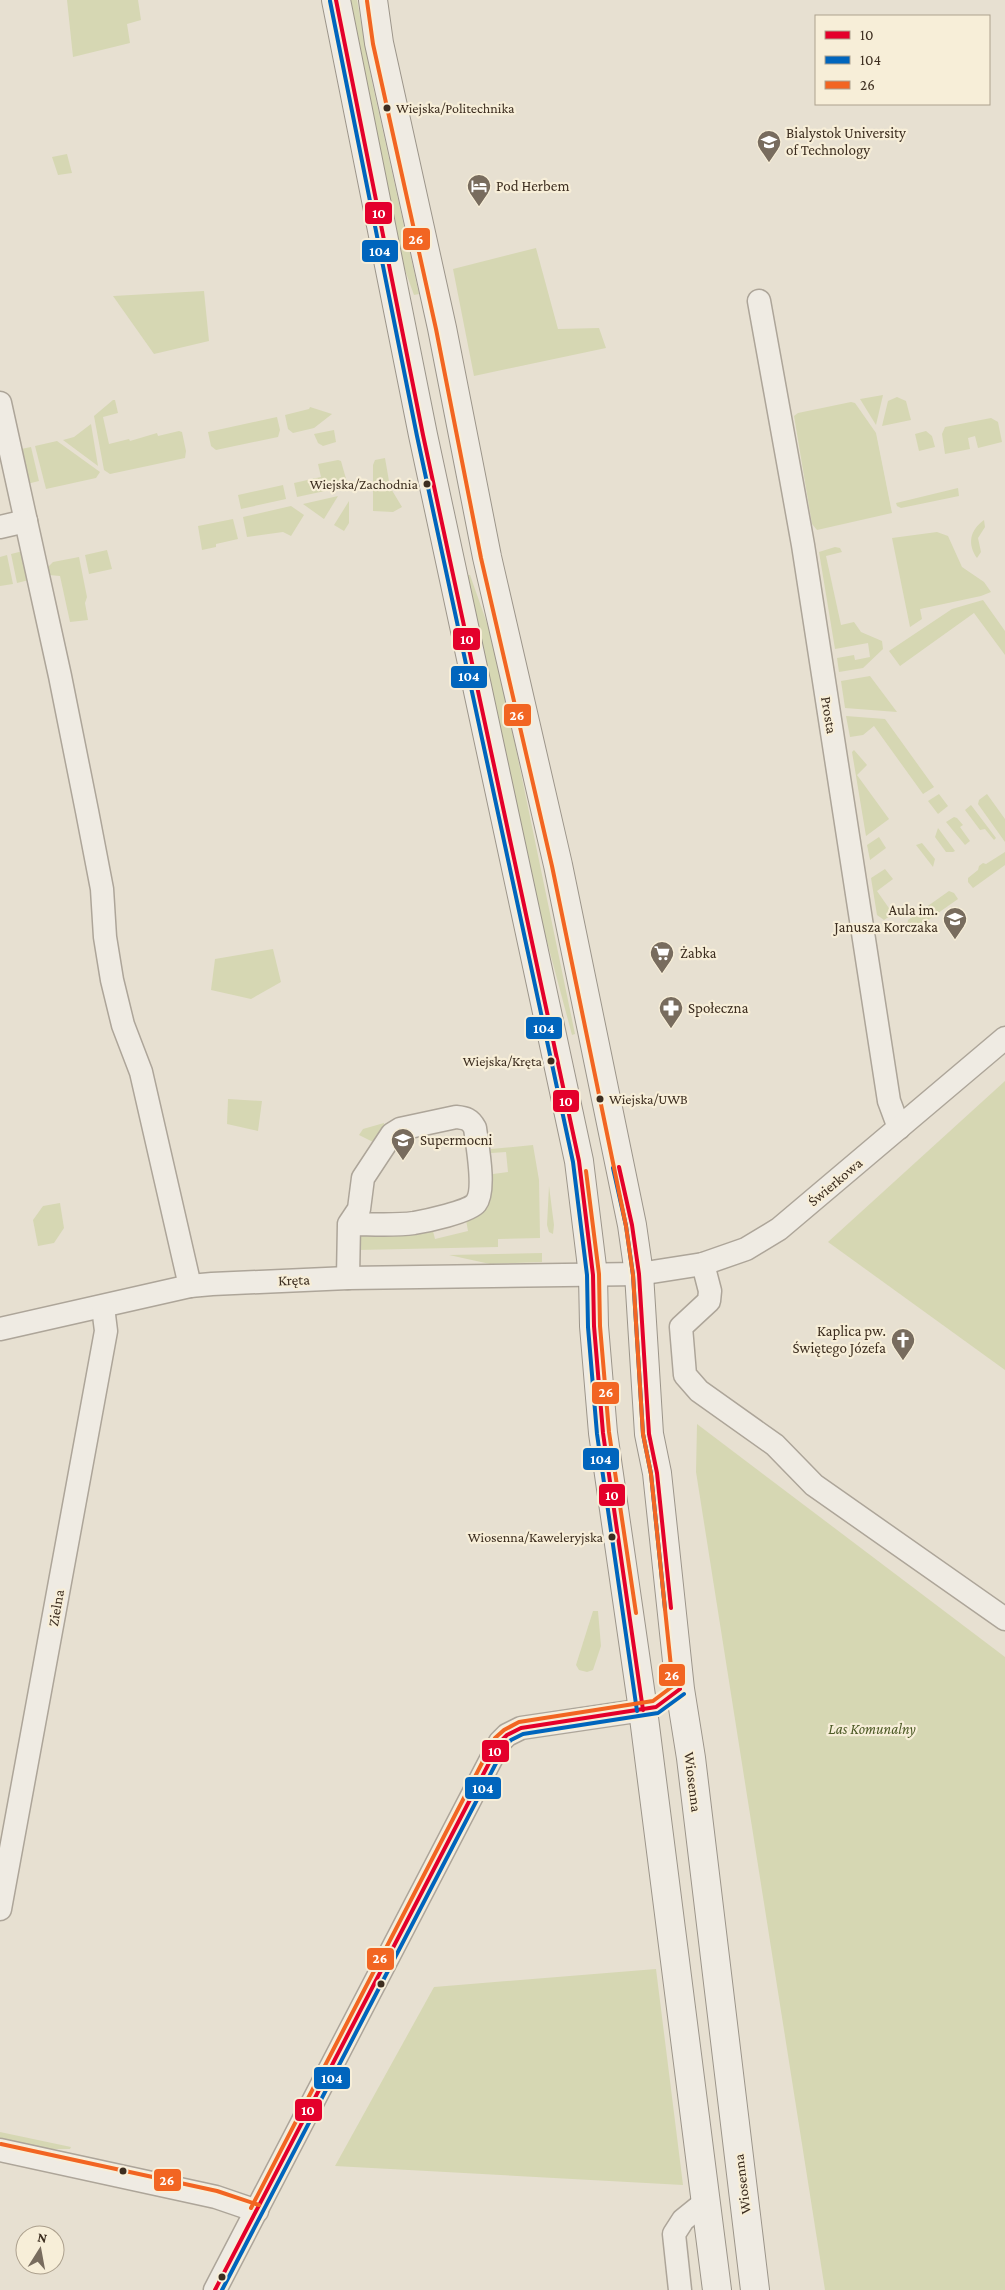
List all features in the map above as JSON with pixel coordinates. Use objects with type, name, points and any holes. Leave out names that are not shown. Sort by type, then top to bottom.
[{"type":"main road","points":[[336,0],[423,435],[579,1161],[593,1275],[594,1326],[603,1433],[644,1710],[716,2290]]},
{"type":"main road","name":"Wiosenna","points":[[373,0],[405,166],[442,328],[487,557],[558,866],[632,1225],[639,1274],[649,1434],[657,1473],[680,1689],[691,1758],[755,2290]]},
{"type":"main road","points":[[404,340],[412,350],[425,352],[432,350],[441,341],[442,328]]},
{"type":"main road","points":[[423,435],[461,427]]},
{"type":"main road","points":[[579,1161],[617,1155]]},
{"type":"street","name":"Prosta","points":[[759,301],[802,545],[889,1101],[899,1128]]},
{"type":"street","points":[[0,403],[63,690],[100,879],[112,980],[123,1025],[141,1072],[190,1286]]},
{"type":"street","points":[[0,527],[26,521]]},
{"type":"street","name":"Świerkowa","points":[[593,1275],[639,1274],[703,1264],[746,1249],[779,1230],[1005,1038]]},
{"type":"street","points":[[348,1224],[413,1223],[466,1210],[475,1204],[479,1195],[480,1183],[475,1128],[471,1121],[456,1117],[400,1128],[392,1134],[363,1178],[359,1209],[348,1224],[348,1278]]},
{"type":"street","points":[[703,1264],[710,1291],[709,1300],[681,1327],[687,1379],[699,1391],[775,1445],[814,1485],[1005,1620]]},
{"type":"street","name":"Kręta","points":[[0,1329],[190,1286],[348,1278],[593,1275]]},
{"type":"street","name":"Zielna","points":[[0,1909],[106,1331],[103,1307]]},
{"type":"street","points":[[216,2290],[500,1742],[507,1735],[521,1728],[644,1710]]},
{"type":"street","points":[[0,2150],[216,2197],[257,2211]]},
{"type":"street","points":[[680,2290],[674,2234],[683,2220],[704,2204]]},
{"type":"green space","points":[[67,0],[138,0],[141,20],[127,24],[130,43],[73,57]]},
{"type":"green space","points":[[346,0],[357,0],[372,82],[419,294],[414,295],[392,234]]},
{"type":"green space","points":[[67,154],[72,173],[58,175],[52,157]]},
{"type":"green space","points":[[536,248],[558,329],[599,328],[606,348],[474,376],[453,269]]},
{"type":"green space","points":[[204,291],[209,341],[154,354],[113,296]]},
{"type":"green space","points":[[883,395],[876,425],[860,399]]},
{"type":"green space","points":[[897,397],[906,401],[911,420],[882,426],[888,401]]},
{"type":"green space","points":[[115,400],[118,413],[103,417],[109,444],[129,439],[130,441],[157,433],[158,436],[179,431],[182,432],[186,451],[185,458],[110,474],[104,470],[94,416]]},
{"type":"green space","points":[[851,402],[855,403],[876,433],[892,513],[817,530],[812,524],[794,416],[798,413]]},
{"type":"green space","points":[[310,407],[332,414],[314,428],[293,433],[288,429],[285,415],[309,409]]},
{"type":"green space","points":[[277,417],[280,430],[278,437],[216,450],[211,446],[208,432]]},
{"type":"green space","points":[[991,418],[998,422],[1002,442],[978,448],[975,436],[968,438],[970,449],[945,454],[942,434],[945,427]]},
{"type":"green space","points":[[91,424],[98,466],[63,440],[74,437]]},
{"type":"green space","points":[[334,430],[336,442],[323,446],[318,443],[314,434]]},
{"type":"green space","points":[[926,431],[932,436],[935,447],[919,451],[915,434]]},
{"type":"green space","points":[[57,441],[100,472],[96,478],[46,489],[35,446]]},
{"type":"green space","points":[[31,447],[39,481],[27,484],[21,449]]},
{"type":"green space","points":[[385,458],[390,487],[402,507],[393,512],[373,511],[373,465],[375,460]]},
{"type":"green space","points":[[341,461],[348,486],[297,497],[294,483],[321,477],[318,464]]},
{"type":"green space","points":[[283,485],[286,499],[241,509],[238,495]]},
{"type":"green space","points":[[958,488],[959,496],[901,508],[896,503]]},
{"type":"green space","points":[[338,496],[324,519],[303,504]]},
{"type":"green space","points":[[349,501],[349,523],[344,531],[334,525]]},
{"type":"green space","points":[[291,506],[304,515],[291,536],[283,532],[247,537],[243,517]]},
{"type":"green space","points":[[233,519],[238,539],[216,544],[216,547],[202,550],[198,526]]},
{"type":"green space","points":[[984,520],[985,527],[978,538],[981,552],[977,558],[972,548],[971,538],[976,528]]},
{"type":"green space","points":[[937,532],[948,536],[962,567],[984,582],[991,592],[981,596],[920,609],[922,619],[910,627],[892,538]]},
{"type":"green space","points":[[835,547],[840,548],[842,552],[826,556],[841,625],[854,622],[861,632],[882,641],[883,649],[863,668],[839,672],[837,658],[854,655],[855,660],[870,657],[868,643],[835,649],[819,552]]},
{"type":"green space","points":[[107,550],[112,569],[89,574],[85,555]]},
{"type":"green space","points":[[23,551],[29,580],[17,583],[11,554]]},
{"type":"green space","points":[[7,555],[13,584],[0,586],[0,557]]},
{"type":"green space","points":[[79,557],[87,597],[85,603],[88,620],[70,622],[60,576],[49,575],[46,569],[53,562]]},
{"type":"green space","points":[[465,575],[470,575],[494,643],[575,1034],[572,1035],[529,874]]},
{"type":"green space","points":[[983,600],[1005,631],[1005,655],[974,613],[900,666],[889,651],[952,609]]},
{"type":"green space","points":[[870,676],[897,712],[845,708],[841,681]]},
{"type":"green space","points":[[846,716],[885,719],[934,787],[923,794],[874,726],[863,735],[850,737]]},
{"type":"green space","points":[[854,750],[867,765],[857,775],[889,819],[866,836],[852,752]]},
{"type":"green space","points":[[939,794],[948,806],[938,814],[928,801]]},
{"type":"green space","points":[[987,794],[1005,819],[1005,842],[978,804],[979,800]]},
{"type":"green space","points":[[971,805],[996,838],[994,840],[985,829],[980,830],[965,810]]},
{"type":"green space","points":[[954,817],[963,825],[960,827],[970,841],[965,845],[946,822]]},
{"type":"green space","points":[[938,828],[955,851],[946,852],[935,837]]},
{"type":"green space","points":[[879,837],[886,848],[870,860],[867,845]]},
{"type":"green space","points":[[922,843],[935,859],[933,867],[916,845]]},
{"type":"green space","points":[[1005,852],[1005,865],[973,888],[968,882],[968,878],[983,863],[986,864]]},
{"type":"green space","points":[[885,869],[893,879],[877,891],[893,914],[884,920],[877,915],[871,878]]},
{"type":"green space","points":[[949,891],[954,893],[958,899],[911,932],[907,926],[908,920]]},
{"type":"green space","points":[[273,949],[281,982],[251,999],[211,990],[215,959]]},
{"type":"green space","points":[[1005,1081],[1005,1370],[828,1242]]},
{"type":"green space","points":[[228,1099],[262,1101],[258,1131],[227,1124]]},
{"type":"green space","points":[[384,1123],[386,1130],[375,1143],[359,1135],[363,1129]]},
{"type":"green space","points":[[533,1145],[539,1180],[540,1238],[498,1239],[498,1247],[357,1250],[359,1234],[433,1231],[435,1239],[468,1231],[466,1220],[488,1177],[493,1174],[508,1172],[506,1152],[491,1153],[491,1149]]},
{"type":"green space","points":[[549,1186],[554,1225],[553,1234],[549,1232],[547,1225]]},
{"type":"green space","points":[[60,1203],[64,1228],[54,1243],[38,1246],[33,1220],[43,1206]]},
{"type":"green space","points":[[542,1253],[542,1262],[490,1264],[449,1255]]},
{"type":"green space","name":"Las Komunalny","points":[[697,1424],[1005,1657],[1005,2290],[825,2290],[696,1472]]},
{"type":"green space","points":[[593,1611],[598,1611],[601,1646],[593,1670],[587,1672],[579,1670],[576,1665]]},
{"type":"green space","points":[[656,1969],[683,2185],[335,2166],[434,1987]]},
{"type":"green space","points":[[0,2132],[71,2147],[70,2149],[45,2149],[0,2138]]},
{"type":"transit line","name":"10","points":[[336,0],[423,435],[579,1161],[593,1275],[594,1326],[603,1433],[643,1710]]},
{"type":"transit line","name":"104","points":[[330,1],[417,436],[573,1162],[587,1275],[588,1327],[597,1434],[637,1711]]},
{"type":"transit line","name":"26","points":[[251,2208],[495,1738],[504,1730],[519,1722],[653,1701],[673,1686],[651,1474],[643,1434],[633,1275],[626,1226],[552,866],[481,558],[436,329],[373,44],[367,1]]},
{"type":"transit line","name":"10","points":[[619,1167],[632,1225],[639,1274],[649,1434],[657,1473],[671,1608]]},
{"type":"transit line","name":"104","points":[[613,1168],[626,1226],[633,1275],[643,1434],[651,1474],[665,1609]]},
{"type":"transit line","name":"26","points":[[586,1171],[599,1274],[600,1326],[609,1432],[636,1613]]},
{"type":"transit line","name":"10","points":[[215,2290],[500,1742],[507,1735],[521,1728],[656,1707],[680,1689]]},
{"type":"transit line","name":"104","points":[[222,2290],[505,1746],[511,1740],[523,1734],[658,1713],[684,1694]]},
{"type":"transit line","name":"26","points":[[1,2144],[217,2191],[259,2205]]},
{"type":"place","name":"Wiejska/Politechnika","points":[[387,108]]},
{"type":"place","name":"Bialystok University of Technology","points":[[769,163]]},
{"type":"place","name":"Pod Herbem","points":[[479,207]]},
{"type":"place","name":"Wiejska/Zachodnia","points":[[427,484]]},
{"type":"place","name":"Aula im. Janusza Korczaka","points":[[955,940]]},
{"type":"place","name":"Żabka","points":[[662,974]]},
{"type":"place","name":"Społeczna","points":[[671,1029]]},
{"type":"place","name":"Wiejska/Kręta","points":[[551,1061]]},
{"type":"place","name":"Wiejska/UWB","points":[[600,1099]]},
{"type":"place","name":"Supermocni","points":[[403,1161]]},
{"type":"place","name":"Kaplica pw. Świętego Józefa","points":[[903,1361]]},
{"type":"place","name":"Wiosenna/Kaweleryjska","points":[[612,1537]]}]
